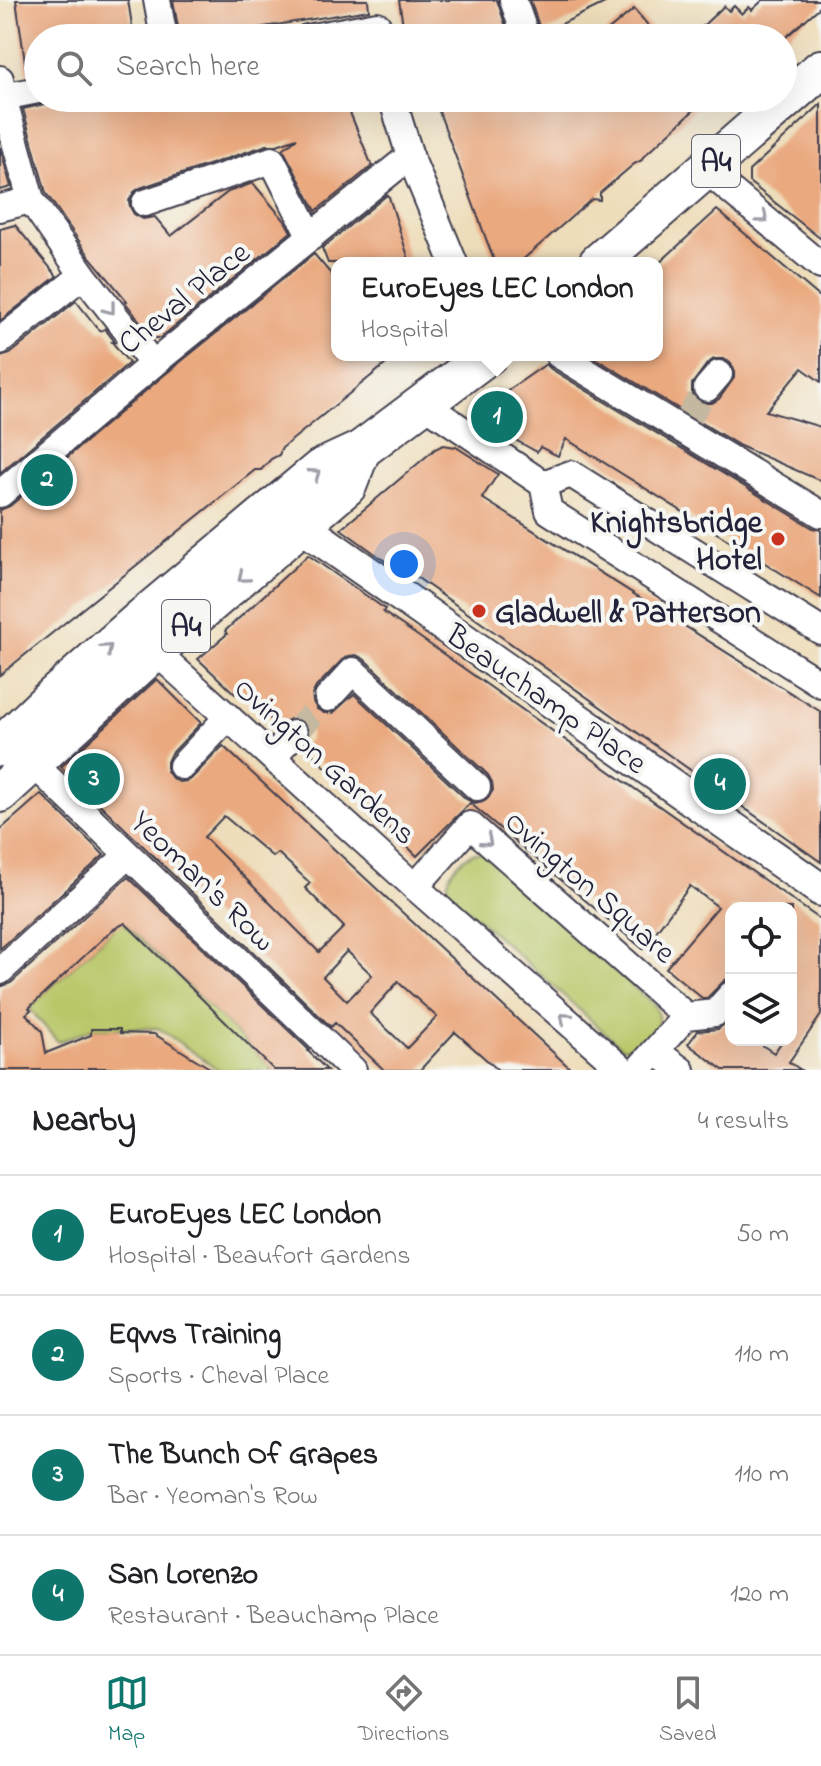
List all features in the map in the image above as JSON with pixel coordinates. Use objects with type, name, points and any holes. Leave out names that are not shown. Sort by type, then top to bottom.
[{"type":"highway","name":"A4","points":[[797,90],[821,69]]},
{"type":"highway","name":"A4","points":[[605,257],[772,112]]},
{"type":"highway","name":"A4","points":[[0,793],[14,750],[143,617],[288,516],[347,486],[361,450],[480,361]]},
{"type":"highway","name":"A4","points":[[14,750],[155,651],[288,516]]},
{"type":"main road","name":"Beauchamp Place","points":[[288,516],[821,890]]},
{"type":"street","points":[[157,0],[161,24]]},
{"type":"street","points":[[513,0],[522,24]]},
{"type":"street","points":[[24,89],[2,88],[31,200],[83,275],[153,364]]},
{"type":"street","points":[[396,112],[410,156],[452,257]]},
{"type":"street","name":"Cheval Place","points":[[0,494],[153,364],[410,156]]},
{"type":"street","points":[[145,203],[272,160],[311,237]]},
{"type":"street","points":[[706,170],[821,266]]},
{"type":"street","points":[[0,208],[31,200]]},
{"type":"street","points":[[0,341],[83,275]]},
{"type":"street","points":[[570,361],[684,426],[821,514]]},
{"type":"street","points":[[424,404],[543,484],[549,511],[821,684]]},
{"type":"street","points":[[543,484],[571,474],[821,631]]},
{"type":"street","name":"Ovington Gardens","points":[[155,651],[415,887]]},
{"type":"street","points":[[328,698],[353,671],[477,787]]},
{"type":"street","points":[[182,766],[228,717]]},
{"type":"street","points":[[272,757],[294,734]]},
{"type":"street","name":"Yeoman's Row","points":[[14,750],[353,1070]]},
{"type":"street","name":"Ovington Square","points":[[415,887],[470,825],[686,1016]]},
{"type":"street","points":[[0,971],[128,855]]},
{"type":"street","points":[[415,887],[623,1070]]},
{"type":"street","points":[[681,1070],[646,1060],[686,1016],[715,1013],[725,1002]]},
{"type":"green space","points":[[473,853],[482,853],[655,1006],[658,1023],[642,1041],[632,1047],[621,1047],[449,893],[448,881],[453,870]]},
{"type":"green space","points":[[122,921],[274,1070],[219,1070],[158,1028],[91,1029],[58,1042],[29,1008]]},
{"type":"building","points":[[16,0],[128,0],[132,24],[24,24],[24,55]]},
{"type":"building","points":[[173,0],[368,0],[369,10],[282,24],[177,24]]},
{"type":"building","points":[[399,0],[497,0],[505,24],[403,24]]},
{"type":"building","points":[[530,0],[611,0],[562,24],[538,24]]},
{"type":"building","points":[[763,0],[821,0],[821,6],[797,27],[797,24],[705,24],[724,6],[729,11],[734,6],[742,14],[749,7],[752,10]]},
{"type":"building","points":[[634,9],[647,24],[616,24]]},
{"type":"building","points":[[821,104],[821,239],[749,182],[749,171]]},
{"type":"building","points":[[23,109],[24,112],[350,112],[372,166],[316,211],[283,149],[297,138],[267,145],[134,192],[129,201],[134,214],[143,219],[155,217],[171,236],[228,192],[253,183],[291,232],[160,338],[153,338],[90,257],[46,193]]},
{"type":"building","points":[[439,112],[692,112],[642,160],[600,193],[600,200],[592,199],[526,257],[493,257]]},
{"type":"building","points":[[0,147],[11,187],[0,190]]},
{"type":"building","points":[[387,195],[408,257],[331,257],[331,263],[328,263],[322,248]]},
{"type":"building","points":[[717,210],[821,298],[821,382],[802,368],[766,411],[821,427],[821,481],[740,446],[600,361],[663,361],[663,260]],"holes":[[[714,359],[730,362],[734,378],[719,399],[712,403],[697,401],[692,394],[692,384],[707,364]]]},
{"type":"building","points":[[15,225],[57,276],[0,321],[0,229]]},
{"type":"building","points":[[314,254],[331,274],[331,361],[390,361],[282,448],[279,455],[261,470],[255,470],[0,675],[0,510],[10,506],[163,376]]},
{"type":"building","points":[[76,301],[100,331],[105,329],[129,363],[0,473],[0,357],[10,354]]},
{"type":"building","points":[[546,364],[813,528],[821,530],[821,598],[566,439],[558,456],[540,447],[537,452],[481,421],[483,408]]},
{"type":"building","points":[[443,445],[456,447],[498,474],[482,498],[821,712],[821,862],[402,567],[399,571],[341,529]]},
{"type":"building","points":[[308,555],[385,609],[383,612],[795,902],[725,902],[725,980],[707,998],[702,998],[666,968],[718,907],[690,886],[643,949],[470,803],[417,856],[304,746],[310,737],[304,722],[290,719],[278,726],[239,689],[235,694],[198,659],[227,634],[225,631]],"holes":[[[356,655],[364,659],[488,775],[493,790],[488,798],[474,803],[466,799],[354,694],[333,713],[317,709],[312,695],[342,660]]]},
{"type":"building","points":[[157,679],[201,723],[170,755],[167,771],[172,778],[179,782],[187,781],[223,746],[572,1070],[498,1070],[455,1032],[420,1070],[384,1070],[335,1023],[331,1027],[61,767]],"holes":[[[224,816],[273,857],[278,853],[310,883],[305,888],[344,927],[319,952],[204,837]],[[347,951],[372,975],[347,1001],[323,977]],[[398,982],[437,1017],[407,1048],[370,1013]]]},
{"type":"building","points":[[41,794],[104,855],[0,949],[0,830]]},
{"type":"building","points":[[128,877],[327,1070],[274,1070],[125,923],[112,930],[29,1008],[31,1010],[26,1014],[42,1031],[46,1053],[91,1035],[91,1029],[120,1029],[120,1033],[154,1034],[213,1070],[0,1070],[0,987],[11,983]]},
{"type":"building","points":[[797,903],[821,920],[821,1015],[789,1062],[801,1070],[723,1070],[688,1044],[698,1031],[718,1029],[725,1024],[725,1046],[763,1046],[774,1053],[779,1046],[797,1046]]},
{"type":"tunnel","points":[[686,422],[707,388]]},
{"type":"tunnel","points":[[294,734],[328,698]]},
{"type":"place","name":"EuroEyes LEC London","points":[[497,417]]},
{"type":"place","name":"Eqvvs Training","points":[[47,480]]},
{"type":"place","name":"Knightsbridge Hotel","points":[[778,539]]},
{"type":"place","name":"Gladwell & Patterson","points":[[479,611]]},
{"type":"place","name":"The Bunch Of Grapes","points":[[94,779]]},
{"type":"place","name":"San Lorenzo","points":[[720,784]]}]
